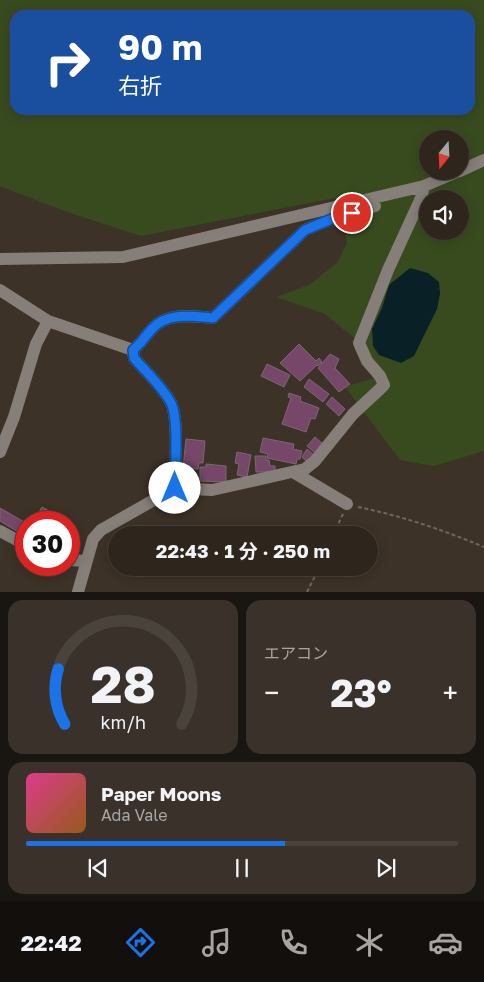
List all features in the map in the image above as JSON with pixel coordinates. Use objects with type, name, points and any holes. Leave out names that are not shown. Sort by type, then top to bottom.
[{"type":"street","points":[[469,167],[484,160]]},
{"type":"street","points":[[0,259],[123,257],[424,186],[438,180]]},
{"type":"street","points":[[78,592],[93,539],[100,530],[175,488],[212,490],[305,469],[315,460],[353,414],[384,385],[380,376],[367,361],[359,343],[388,270],[421,198],[424,186]]},
{"type":"street","points":[[175,488],[175,418],[172,404],[163,390],[134,358],[133,350],[152,328],[168,318],[190,316],[213,318],[305,230],[334,218],[390,202],[391,194]]},
{"type":"street","points":[[0,290],[48,321],[133,350]]},
{"type":"street","points":[[0,452],[14,417],[36,344],[48,321]]},
{"type":"street","points":[[292,472],[348,504]]},
{"type":"street","points":[[0,531],[15,539]]},
{"type":"street","points":[[80,561],[86,561]]},
{"type":"path","points":[[338,526],[348,504],[392,514],[454,534],[484,547]]},
{"type":"path","points":[[307,592],[315,576]]},
{"type":"green space","points":[[0,0],[484,0],[484,451],[434,466],[400,460],[345,387],[380,376],[359,342],[325,314],[276,297],[309,285],[337,263],[347,243],[335,198],[141,236],[64,211],[0,186]]},
{"type":"water","points":[[410,268],[428,273],[439,282],[440,294],[437,309],[414,356],[401,363],[379,355],[373,346],[372,329],[382,308],[389,285]]},
{"type":"building","points":[[299,344],[316,361],[319,358],[322,362],[300,381],[280,363]]},
{"type":"building","points":[[330,354],[339,359],[335,368],[350,384],[339,392],[318,368]]},
{"type":"building","points":[[267,364],[290,375],[284,387],[261,376]]},
{"type":"building","points":[[309,379],[329,394],[323,402],[304,387]]},
{"type":"building","points":[[289,393],[301,397],[300,401],[319,408],[315,419],[311,418],[306,432],[282,424],[291,398],[288,397]]},
{"type":"building","points":[[332,397],[345,409],[339,416],[326,404]]},
{"type":"building","points":[[315,437],[323,444],[315,453],[307,446]]},
{"type":"building","points":[[263,438],[294,444],[293,449],[302,451],[300,459],[297,459],[296,464],[267,458],[268,454],[260,452]]},
{"type":"building","points":[[186,439],[205,441],[203,463],[199,463],[198,469],[183,468]]},
{"type":"building","points":[[307,449],[314,455],[307,462],[302,457]]},
{"type":"building","points":[[237,452],[251,455],[247,477],[237,475],[239,464],[235,463]]},
{"type":"building","points":[[255,456],[266,456],[270,466],[275,466],[275,472],[256,472]]},
{"type":"building","points":[[206,464],[226,466],[226,482],[200,481],[200,467],[206,467]]},
{"type":"building","points":[[188,473],[197,474],[196,481],[187,480]]},
{"type":"building","points":[[42,507],[49,511],[40,511]]},
{"type":"building","points":[[0,508],[15,517],[15,530],[0,521]]},
{"type":"route","points":[[175,488],[175,418],[172,404],[163,390],[134,358],[133,350],[152,328],[168,318],[183,316],[213,318],[305,230],[352,213]]}]
